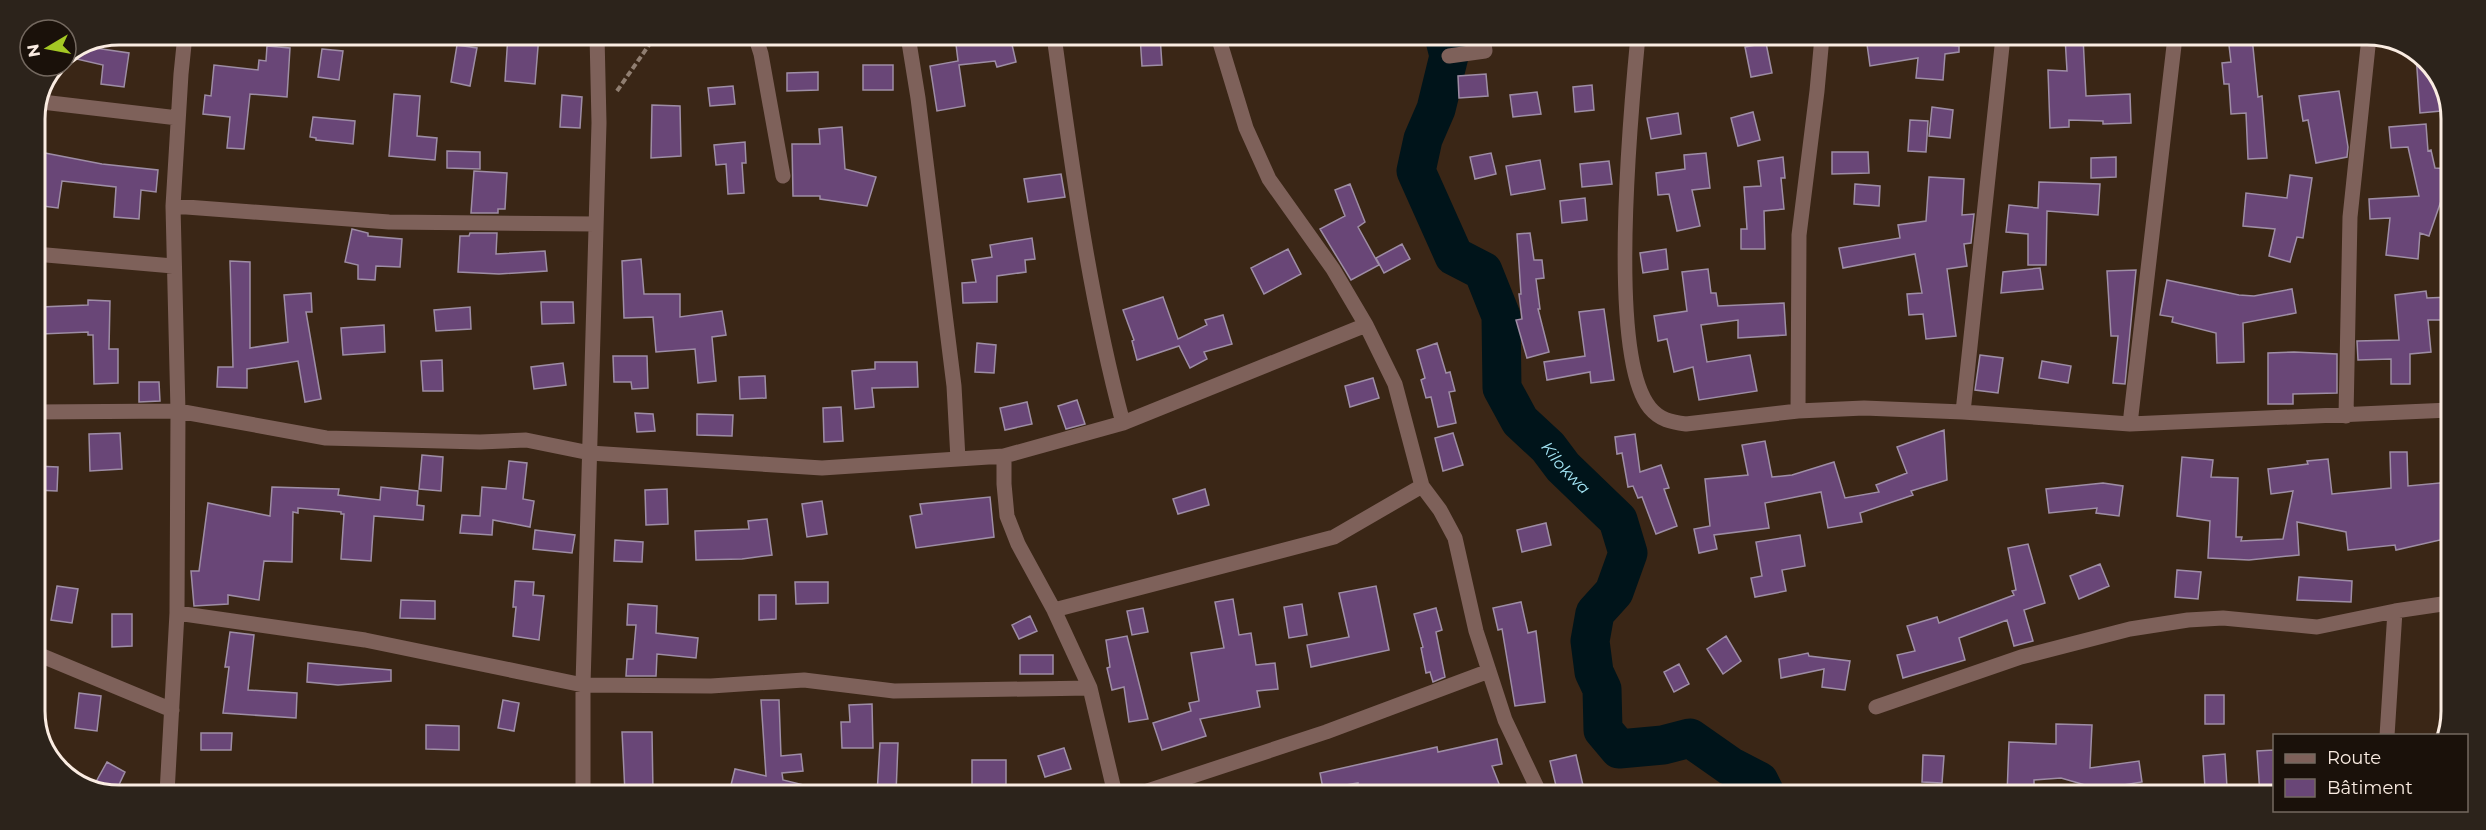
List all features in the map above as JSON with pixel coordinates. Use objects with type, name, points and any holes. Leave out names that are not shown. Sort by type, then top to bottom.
[{"type":"street","points":[[167,785],[177,613],[178,411],[173,206],[184,45]]},
{"type":"street","points":[[583,785],[599,123],[597,45]]},
{"type":"street","points":[[758,45],[783,176]]},
{"type":"street","points":[[909,45],[954,386],[958,459]]},
{"type":"street","points":[[1055,45],[1084,242],[1103,347],[1124,423]]},
{"type":"street","points":[[1221,45],[1246,128],[1269,179],[1333,269],[1366,325],[1395,384],[1422,486],[1440,510],[1455,538],[1476,631],[1505,720],[1536,785]]},
{"type":"street","points":[[1449,56],[1485,51],[1484,45]]},
{"type":"street","points":[[1637,45],[1629,132],[1626,243],[1628,337],[1639,388],[1648,406],[1657,416],[1669,422],[1709,422],[1798,411],[1864,408],[1963,412],[2130,424],[2441,411]]},
{"type":"street","points":[[1798,411],[1799,235],[1821,45]]},
{"type":"street","points":[[1963,412],[2002,45]]},
{"type":"street","points":[[2130,424],[2174,45]]},
{"type":"street","points":[[2346,416],[2350,217],[2367,45]]},
{"type":"street","points":[[47,103],[178,118]]},
{"type":"street","points":[[173,206],[389,222],[596,224]]},
{"type":"street","points":[[45,255],[173,266]]},
{"type":"street","points":[[45,412],[178,411],[326,438],[480,442],[526,440],[590,453],[822,468],[1004,456],[1124,423],[1366,325]]},
{"type":"street","points":[[1004,456],[1007,516],[1018,544],[1054,610],[1090,688],[1113,785]]},
{"type":"street","points":[[1054,610],[1334,537],[1422,486]]},
{"type":"street","points":[[1876,707],[2021,657],[2130,630],[2188,620],[2223,618],[2317,627],[2441,604]]},
{"type":"street","points":[[2387,734],[2395,611]]},
{"type":"street","points":[[177,613],[365,640],[584,685],[711,686],[804,680],[894,691],[1090,688]]},
{"type":"street","points":[[45,657],[172,710]]},
{"type":"street","points":[[1165,785],[1326,732],[1489,671]]},
{"type":"path","points":[[599,123],[618,89],[649,45]]},
{"type":"building","points":[[457,45],[477,48],[470,86],[451,82]]},
{"type":"building","points":[[507,45],[538,45],[535,84],[505,81]]},
{"type":"building","points":[[956,45],[1012,45],[1016,62],[997,67],[995,61],[959,65],[965,106],[937,111],[930,66],[958,61]]},
{"type":"building","points":[[1141,45],[1161,45],[1162,65],[1142,66]]},
{"type":"building","points":[[1766,45],[1772,73],[1751,77],[1745,47]]},
{"type":"building","points":[[1867,45],[1959,46],[1959,52],[1945,54],[1943,80],[1916,78],[1918,58],[1870,66]]},
{"type":"building","points":[[2065,45],[2083,45],[2086,96],[2130,94],[2131,123],[2103,124],[2103,121],[2069,120],[2069,127],[2050,128],[2048,70],[2067,71]]},
{"type":"building","points":[[2229,45],[2253,45],[2258,97],[2262,96],[2267,158],[2248,159],[2246,113],[2231,114],[2229,84],[2224,84],[2222,63],[2231,62]]},
{"type":"building","points":[[267,46],[290,48],[287,97],[250,94],[244,149],[227,148],[230,117],[203,114],[205,95],[211,96],[214,65],[258,70],[259,60],[266,61]]},
{"type":"building","points":[[98,48],[129,53],[124,87],[101,84],[103,65],[78,59],[78,57]]},
{"type":"building","points":[[322,49],[343,51],[339,80],[318,77]]},
{"type":"building","points":[[2417,64],[2431,82],[2440,111],[2420,113]]},
{"type":"building","points":[[863,65],[893,65],[893,90],[863,90]]},
{"type":"building","points":[[818,72],[818,90],[787,91],[787,73]]},
{"type":"building","points":[[1486,74],[1488,96],[1459,98],[1458,76]]},
{"type":"building","points":[[1592,85],[1594,110],[1575,112],[1573,87]]},
{"type":"building","points":[[733,86],[735,104],[710,106],[708,88]]},
{"type":"building","points":[[2339,91],[2348,147],[2347,157],[2316,163],[2308,120],[2303,121],[2299,96]]},
{"type":"building","points":[[1537,92],[1541,114],[1513,117],[1510,95]]},
{"type":"building","points":[[394,94],[420,96],[417,136],[437,138],[435,160],[389,156]]},
{"type":"building","points":[[562,95],[582,97],[580,128],[560,127]]},
{"type":"building","points":[[652,105],[680,106],[681,156],[651,158]]},
{"type":"building","points":[[1932,107],[1953,110],[1950,138],[1929,136]]},
{"type":"building","points":[[1753,112],[1760,140],[1738,146],[1731,118]]},
{"type":"building","points":[[1678,113],[1681,134],[1651,139],[1647,118]]},
{"type":"building","points":[[313,117],[355,121],[353,144],[316,140],[310,137]]},
{"type":"building","points":[[1910,120],[1928,121],[1926,152],[1908,151]]},
{"type":"building","points":[[2426,124],[2428,151],[2431,150],[2435,168],[2441,168],[2441,201],[2429,236],[2420,233],[2418,259],[2386,255],[2390,218],[2370,219],[2369,199],[2419,196],[2408,147],[2391,148],[2389,127]]},
{"type":"building","points":[[842,127],[845,169],[876,177],[867,206],[820,199],[820,196],[793,196],[792,144],[820,144],[819,129]]},
{"type":"building","points":[[745,142],[746,163],[742,163],[744,193],[728,194],[726,164],[716,165],[714,145]]},
{"type":"building","points":[[447,151],[480,152],[480,169],[447,168]]},
{"type":"building","points":[[1832,152],[1868,152],[1869,173],[1832,174]]},
{"type":"building","points":[[45,153],[102,164],[158,170],[156,192],[141,190],[139,219],[114,217],[116,187],[62,181],[58,208],[45,206]]},
{"type":"building","points":[[1491,153],[1496,174],[1475,179],[1470,157]]},
{"type":"building","points":[[1706,153],[1710,188],[1692,190],[1700,226],[1677,231],[1669,194],[1658,195],[1656,173],[1685,169],[1684,155]]},
{"type":"building","points":[[1783,157],[1785,178],[1781,178],[1784,209],[1764,211],[1765,249],[1741,249],[1741,229],[1747,229],[1744,187],[1761,186],[1758,161]]},
{"type":"building","points":[[2116,157],[2116,177],[2091,178],[2091,158]]},
{"type":"building","points":[[1540,160],[1545,189],[1511,195],[1506,166]]},
{"type":"building","points":[[1609,161],[1612,184],[1582,187],[1580,164]]},
{"type":"building","points":[[474,171],[507,173],[505,209],[498,209],[498,213],[471,213]]},
{"type":"building","points":[[1061,174],[1065,197],[1028,202],[1024,179]]},
{"type":"building","points":[[2290,175],[2312,178],[2303,238],[2297,237],[2290,262],[2269,256],[2275,229],[2243,226],[2246,193],[2287,198]]},
{"type":"building","points":[[1929,177],[1964,179],[1962,215],[1974,214],[1971,243],[1964,244],[1967,266],[1947,269],[1956,336],[1926,339],[1923,314],[1909,315],[1907,294],[1922,293],[1915,254],[1843,268],[1839,248],[1900,238],[1898,225],[1926,221]]},
{"type":"building","points":[[2039,182],[2100,184],[2098,215],[2047,211],[2046,265],[2028,265],[2028,234],[2006,232],[2009,205],[2038,208]]},
{"type":"building","points":[[1350,184],[1365,222],[1358,227],[1379,265],[1351,280],[1320,229],[1345,216],[1335,190]]},
{"type":"building","points":[[1855,184],[1880,186],[1879,206],[1854,204]]},
{"type":"building","points":[[1585,198],[1587,220],[1562,223],[1560,201]]},
{"type":"building","points":[[352,229],[368,233],[368,236],[402,239],[400,267],[376,266],[375,280],[358,279],[358,265],[345,262]]},
{"type":"building","points":[[470,233],[497,233],[496,254],[545,251],[547,271],[499,274],[458,272],[460,236],[469,236]]},
{"type":"building","points":[[1530,233],[1534,260],[1542,260],[1544,278],[1536,279],[1540,309],[1538,309],[1549,352],[1527,358],[1516,320],[1522,319],[1517,234]]},
{"type":"building","points":[[1032,238],[1035,259],[1025,260],[1026,272],[997,276],[997,302],[963,303],[962,283],[976,282],[972,260],[992,257],[990,245]]},
{"type":"building","points":[[1402,244],[1410,259],[1384,273],[1376,258]]},
{"type":"building","points":[[1288,249],[1301,274],[1264,294],[1251,268]]},
{"type":"building","points":[[1666,249],[1668,269],[1643,273],[1640,253]]},
{"type":"building","points":[[641,259],[644,294],[680,294],[680,317],[722,311],[726,335],[712,337],[716,381],[698,383],[695,349],[656,352],[653,317],[624,318],[622,261]]},
{"type":"building","points":[[230,261],[250,262],[250,348],[288,342],[284,295],[311,293],[312,312],[306,312],[321,399],[305,402],[298,361],[247,369],[247,388],[217,387],[218,367],[233,367]]},
{"type":"building","points":[[2040,268],[2043,289],[2001,293],[2003,272]]},
{"type":"building","points":[[1708,269],[1711,293],[1716,293],[1718,306],[1784,303],[1786,335],[1738,338],[1738,320],[1701,325],[1707,362],[1750,355],[1757,391],[1699,400],[1693,367],[1674,372],[1667,339],[1658,341],[1654,316],[1687,311],[1682,272]]},
{"type":"building","points":[[2136,270],[2125,384],[2113,383],[2118,336],[2111,336],[2107,271]]},
{"type":"building","points":[[2167,280],[2239,295],[2254,296],[2292,289],[2296,313],[2243,323],[2244,362],[2217,363],[2216,333],[2172,322],[2173,317],[2160,315]]},
{"type":"building","points":[[2426,291],[2427,298],[2441,297],[2441,320],[2428,320],[2431,352],[2410,354],[2410,384],[2391,384],[2391,359],[2358,360],[2357,341],[2399,340],[2395,295]]},
{"type":"building","points":[[1163,297],[1178,339],[1207,325],[1205,320],[1223,315],[1232,344],[1204,352],[1207,359],[1190,368],[1179,346],[1137,360],[1132,341],[1134,340],[1123,310]]},
{"type":"building","points":[[88,300],[110,301],[109,349],[118,349],[118,383],[94,384],[93,335],[88,335],[88,332],[45,334],[45,307],[88,305]]},
{"type":"building","points":[[541,302],[573,302],[574,323],[542,324]]},
{"type":"building","points":[[470,307],[471,329],[436,331],[434,310]]},
{"type":"building","points":[[1604,309],[1614,380],[1591,383],[1590,372],[1547,380],[1544,362],[1585,356],[1579,312]]},
{"type":"building","points":[[384,325],[385,352],[343,355],[341,328]]},
{"type":"building","points":[[977,343],[996,345],[994,373],[975,372]]},
{"type":"building","points":[[1437,343],[1446,373],[1450,372],[1455,391],[1449,392],[1456,423],[1438,427],[1431,397],[1426,398],[1421,380],[1425,378],[1417,350]]},
{"type":"building","points":[[2268,353],[2337,354],[2337,393],[2293,394],[2293,404],[2268,404]]},
{"type":"building","points":[[1980,355],[2003,358],[1998,393],[1975,390]]},
{"type":"building","points":[[613,356],[647,356],[648,388],[632,389],[631,382],[614,382]]},
{"type":"building","points":[[442,360],[443,391],[423,391],[421,361]]},
{"type":"building","points":[[2042,361],[2071,366],[2068,383],[2039,378]]},
{"type":"building","points":[[875,362],[917,362],[918,387],[872,388],[874,407],[855,409],[852,371],[875,369]]},
{"type":"building","points":[[563,363],[566,385],[534,389],[531,367]]},
{"type":"building","points":[[765,376],[766,398],[740,399],[739,377]]},
{"type":"building","points":[[1373,378],[1379,398],[1350,407],[1345,386]]},
{"type":"building","points":[[139,382],[159,382],[160,401],[139,402]]},
{"type":"building","points":[[1077,400],[1085,424],[1066,429],[1058,406]]},
{"type":"building","points":[[1027,402],[1032,424],[1005,430],[1000,408]]},
{"type":"building","points":[[841,407],[843,441],[824,442],[823,408]]},
{"type":"building","points":[[635,413],[653,414],[655,431],[637,432]]},
{"type":"building","points":[[697,414],[733,415],[732,436],[697,435]]},
{"type":"building","points":[[1944,430],[1947,480],[1911,491],[1913,495],[1860,513],[1862,522],[1828,528],[1821,492],[1765,503],[1769,528],[1714,535],[1717,549],[1699,553],[1694,529],[1710,526],[1705,479],[1748,475],[1742,445],[1765,441],[1772,477],[1792,475],[1834,462],[1845,498],[1879,492],[1876,485],[1907,473],[1897,447]]},
{"type":"building","points":[[120,433],[122,469],[90,471],[89,434]]},
{"type":"building","points":[[1453,433],[1463,465],[1443,471],[1435,438]]},
{"type":"building","points":[[1635,434],[1640,472],[1661,465],[1669,488],[1664,489],[1677,526],[1656,534],[1642,497],[1638,498],[1633,486],[1628,487],[1622,453],[1617,454],[1615,437]]},
{"type":"building","points":[[2390,452],[2407,452],[2408,486],[2441,483],[2441,540],[2396,550],[2395,545],[2348,550],[2346,532],[2297,522],[2299,555],[2249,560],[2208,558],[2210,521],[2177,516],[2182,457],[2213,460],[2211,477],[2238,478],[2236,537],[2242,537],[2241,541],[2283,539],[2293,491],[2271,494],[2268,469],[2328,459],[2332,494],[2391,488]]},
{"type":"building","points":[[422,455],[443,457],[441,491],[419,489]]},
{"type":"building","points":[[509,461],[527,463],[523,499],[534,501],[530,527],[493,520],[492,535],[460,533],[462,515],[480,516],[482,487],[506,489]]},
{"type":"building","points":[[45,466],[58,467],[57,491],[45,490]]},
{"type":"building","points":[[2103,483],[2123,486],[2119,516],[2096,513],[2097,508],[2049,513],[2046,489]]},
{"type":"building","points":[[272,487],[339,489],[338,495],[380,500],[381,487],[418,491],[417,505],[424,506],[423,520],[374,516],[371,561],[341,559],[344,514],[298,508],[298,513],[293,512],[292,562],[264,561],[259,600],[228,595],[228,604],[194,606],[191,571],[199,571],[208,503],[270,516]]},
{"type":"building","points":[[667,489],[668,524],[646,525],[645,490]]},
{"type":"building","points":[[1205,489],[1209,505],[1178,514],[1173,499]]},
{"type":"building","points":[[990,497],[994,537],[916,548],[910,516],[922,514],[920,504]]},
{"type":"building","points":[[822,501],[827,534],[807,537],[802,504]]},
{"type":"building","points":[[767,519],[772,555],[742,559],[696,560],[695,531],[749,529],[748,521]]},
{"type":"building","points":[[1546,523],[1551,545],[1522,552],[1517,530]]},
{"type":"building","points":[[535,530],[575,535],[572,553],[533,549]]},
{"type":"building","points":[[1800,535],[1805,566],[1782,570],[1786,591],[1755,597],[1751,578],[1762,576],[1756,542]]},
{"type":"building","points":[[615,540],[643,542],[642,562],[614,561]]},
{"type":"building","points":[[2028,544],[2045,603],[2024,610],[2033,641],[2014,646],[2007,620],[1959,638],[1965,660],[1903,678],[1897,655],[1915,651],[1907,626],[1937,617],[1939,623],[2014,595],[2012,591],[2016,590],[2008,548]]},
{"type":"building","points":[[2100,564],[2109,586],[2079,599],[2070,576]]},
{"type":"building","points":[[2177,570],[2201,572],[2198,599],[2175,597]]},
{"type":"building","points":[[2299,577],[2352,581],[2351,602],[2297,600]]},
{"type":"building","points":[[515,581],[534,582],[533,595],[544,596],[539,640],[513,636],[516,607],[513,607]]},
{"type":"building","points":[[795,582],[828,582],[828,603],[796,604]]},
{"type":"building","points":[[57,586],[78,589],[72,623],[51,620]]},
{"type":"building","points":[[1376,586],[1389,650],[1311,667],[1307,645],[1349,637],[1339,593]]},
{"type":"building","points":[[759,595],[776,595],[776,619],[759,620]]},
{"type":"building","points":[[1233,599],[1239,635],[1251,633],[1256,665],[1275,663],[1278,689],[1257,691],[1260,707],[1200,719],[1206,736],[1162,750],[1153,723],[1191,711],[1189,703],[1199,701],[1191,653],[1224,648],[1215,602]]},
{"type":"building","points":[[401,600],[435,601],[435,619],[400,618]]},
{"type":"building","points":[[1521,602],[1528,633],[1536,631],[1545,702],[1515,706],[1502,629],[1498,630],[1493,608]]},
{"type":"building","points":[[628,604],[657,606],[656,633],[698,638],[696,658],[657,654],[656,676],[626,676],[627,659],[633,659],[636,625],[627,625]]},
{"type":"building","points":[[1302,604],[1307,635],[1289,638],[1284,607]]},
{"type":"building","points":[[1143,608],[1148,632],[1132,635],[1127,611]]},
{"type":"building","points":[[1436,608],[1442,630],[1436,632],[1445,677],[1433,682],[1430,672],[1426,673],[1421,648],[1423,647],[1414,614]]},
{"type":"building","points":[[112,614],[132,614],[132,646],[112,647]]},
{"type":"building","points":[[1030,616],[1037,631],[1019,639],[1012,625]]},
{"type":"building","points":[[230,632],[254,635],[248,690],[297,693],[296,718],[223,713],[229,667],[225,667]]},
{"type":"building","points":[[1127,636],[1148,719],[1129,722],[1124,687],[1112,690],[1107,668],[1110,667],[1106,640]]},
{"type":"building","points":[[1726,636],[1741,661],[1723,674],[1707,649]]},
{"type":"building","points":[[1808,653],[1809,656],[1850,661],[1845,690],[1822,687],[1824,669],[1781,678],[1779,659]]},
{"type":"building","points":[[1020,655],[1053,655],[1053,674],[1020,674]]},
{"type":"building","points":[[308,663],[391,670],[391,681],[338,685],[307,682]]},
{"type":"building","points":[[1679,664],[1689,684],[1674,692],[1664,672]]},
{"type":"building","points":[[79,693],[101,696],[97,731],[75,728]]},
{"type":"building","points":[[2205,695],[2224,695],[2224,724],[2205,724]]},
{"type":"building","points":[[503,700],[519,703],[514,731],[498,728]]},
{"type":"building","points":[[761,700],[779,700],[781,756],[801,754],[803,771],[782,773],[783,780],[804,785],[731,785],[735,769],[766,776]]},
{"type":"building","points":[[872,704],[873,748],[842,748],[841,722],[850,722],[849,705]]},
{"type":"building","points":[[2056,724],[2092,725],[2090,768],[2139,761],[2142,782],[2124,785],[2085,785],[2061,778],[2034,780],[2034,785],[2007,785],[2009,742],[2056,744]]},
{"type":"building","points":[[426,725],[459,726],[459,750],[426,749]]},
{"type":"building","points":[[622,732],[652,732],[653,785],[625,785]]},
{"type":"building","points":[[201,733],[232,733],[231,750],[201,750]]},
{"type":"building","points":[[1497,739],[1502,764],[1492,766],[1499,785],[1358,785],[1358,783],[1322,785],[1320,773],[1437,747],[1438,752]]},
{"type":"building","points":[[880,743],[898,743],[896,785],[878,785]]},
{"type":"building","points":[[1064,748],[1071,769],[1045,777],[1038,756]]},
{"type":"building","points":[[2273,750],[2273,785],[2259,785],[2257,751]]},
{"type":"building","points":[[2225,754],[2227,785],[2205,785],[2203,756]]},
{"type":"building","points":[[1576,755],[1583,785],[1556,785],[1550,761]]},
{"type":"building","points":[[1923,755],[1944,756],[1942,783],[1922,782]]},
{"type":"building","points":[[972,760],[1006,760],[1006,785],[972,785]]},
{"type":"building","points":[[107,762],[125,772],[119,785],[97,781]]},
{"type":"waterway","name":"Kilokwa","points":[[1446,45],[1449,56],[1436,109],[1423,139],[1416,171],[1454,256],[1483,271],[1501,316],[1502,388],[1520,421],[1548,447],[1563,467],[1618,520],[1628,553],[1614,592],[1595,613],[1590,641],[1594,672],[1602,689],[1603,730],[1619,749],[1663,745],[1690,738],[1730,766],[1759,781],[1761,785]]}]
